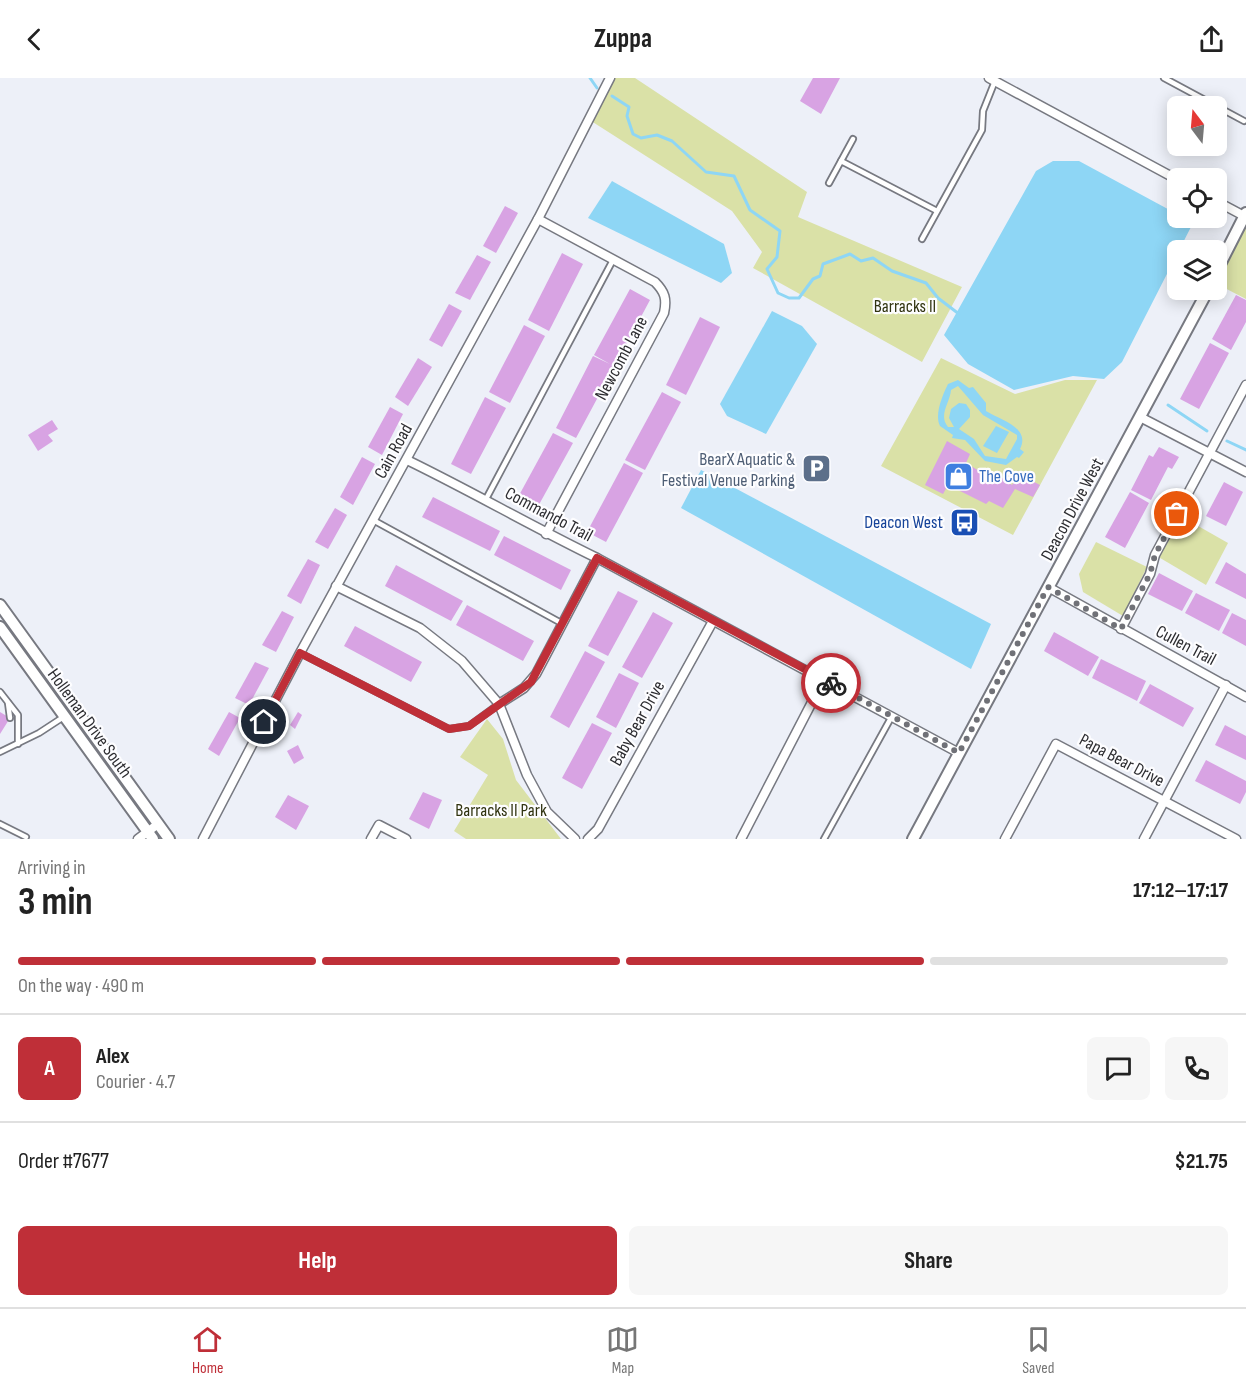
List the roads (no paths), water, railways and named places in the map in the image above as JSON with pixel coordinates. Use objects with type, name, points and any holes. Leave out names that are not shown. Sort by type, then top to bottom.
[{"type":"street","name":"Cain Road","points":[[203,839],[336,586],[538,219],[610,78]]},
{"type":"street","points":[[994,79],[1167,174]]},
{"type":"street","points":[[1227,206],[1246,215],[1227,251]]},
{"type":"street","name":"Newcomb Lane","points":[[538,219],[655,282],[666,296],[664,313],[546,534]]},
{"type":"street","name":"Deacon Drive West","points":[[913,839],[1203,300]]},
{"type":"street","points":[[1121,629],[1150,574],[1155,555],[1246,385]]},
{"type":"street","points":[[1140,417],[1246,472]]},
{"type":"street","name":"Commando Trail","points":[[407,460],[486,499],[546,534],[597,558],[959,753]]},
{"type":"street","points":[[499,704],[531,682],[597,558]]},
{"type":"street","points":[[336,586],[420,628],[462,661],[499,704],[527,776],[547,812],[575,839]]},
{"type":"street","name":"Cullen Trail","points":[[1048,587],[1246,696]]},
{"type":"street","points":[[0,605],[169,839]]},
{"type":"street","name":"Baby Bear Drive","points":[[588,839],[598,829],[712,621]]},
{"type":"street","name":"Holleman Drive South","points":[[0,627],[150,835]]},
{"type":"street","points":[[741,839],[824,679]]},
{"type":"street","points":[[1144,839],[1226,685]]},
{"type":"street","name":"Papa Bear Drive","points":[[1005,839],[1056,744],[1236,839]]},
{"type":"street","points":[[138,839],[150,835],[158,824]]},
{"type":"street","points":[[371,839],[379,825],[406,839]]},
{"type":"lane","points":[[1164,78],[1244,121]]},
{"type":"lane","points":[[922,239],[982,130],[983,111],[994,79]]},
{"type":"lane","points":[[829,183],[853,139]]},
{"type":"lane","points":[[841,161],[937,211]]},
{"type":"lane","points":[[486,499],[614,260]]},
{"type":"lane","points":[[372,520],[563,624]]},
{"type":"lane","points":[[300,653],[449,729],[469,726],[499,704]]},
{"type":"lane","points":[[0,692],[18,715],[18,744]]},
{"type":"lane","points":[[7,701],[10,718]]},
{"type":"lane","points":[[0,750],[18,744],[65,716]]},
{"type":"lane","points":[[824,839],[892,716]]},
{"type":"lane","points":[[0,824],[26,837]]},
{"type":"water","points":[[1053,161],[1079,161],[1167,209],[1167,228],[1190,228],[1184,240],[1167,240],[1167,274],[1122,362],[1104,379],[1073,376],[1014,390],[968,364],[944,335],[1036,171]]},
{"type":"water","points":[[612,181],[724,244],[732,273],[721,283],[588,218]]},
{"type":"water","points":[[772,311],[802,326],[817,344],[766,434],[727,416],[720,404]]},
{"type":"water","points":[[958,380],[969,388],[973,387],[986,403],[986,411],[1018,430],[1022,441],[1020,449],[1024,452],[1019,458],[1017,457],[1006,465],[985,461],[965,440],[952,438],[953,435],[940,426],[938,416],[948,384]],"holes":[[[958,386],[983,415],[1017,435],[1006,459],[985,456],[974,439],[959,429],[970,417],[970,410],[966,404],[959,403],[951,409],[949,418],[954,427],[948,427],[944,413],[951,390]]]},
{"type":"water","points":[[996,426],[1009,432],[997,453],[983,446]]},
{"type":"water","points":[[701,470],[991,624],[971,669],[681,508]]},
{"type":"waterway","points":[[590,78],[597,88]]},
{"type":"waterway","points":[[612,96],[629,107],[627,116],[633,134],[641,138],[657,135],[672,141],[706,172],[734,176],[750,210],[780,231],[777,257],[767,269],[778,293],[789,298],[799,298],[813,279],[820,276],[823,264],[850,254],[861,261],[873,258],[892,271],[926,283],[938,298],[959,314]]},
{"type":"waterway","points":[[1168,405],[1207,431]]},
{"type":"waterway","points":[[1227,441],[1246,450]]},
{"type":"place","name":"BearX Aquatic & Festival Venue Parking","points":[[816,469]]},
{"type":"place","name":"The Cove","points":[[958,476]]},
{"type":"place","name":"Deacon West","points":[[964,522]]},
{"type":"park label","name":"Barracks II","points":[[905,306]]},
{"type":"park label","name":"Barracks II Park","points":[[501,810]]}]
